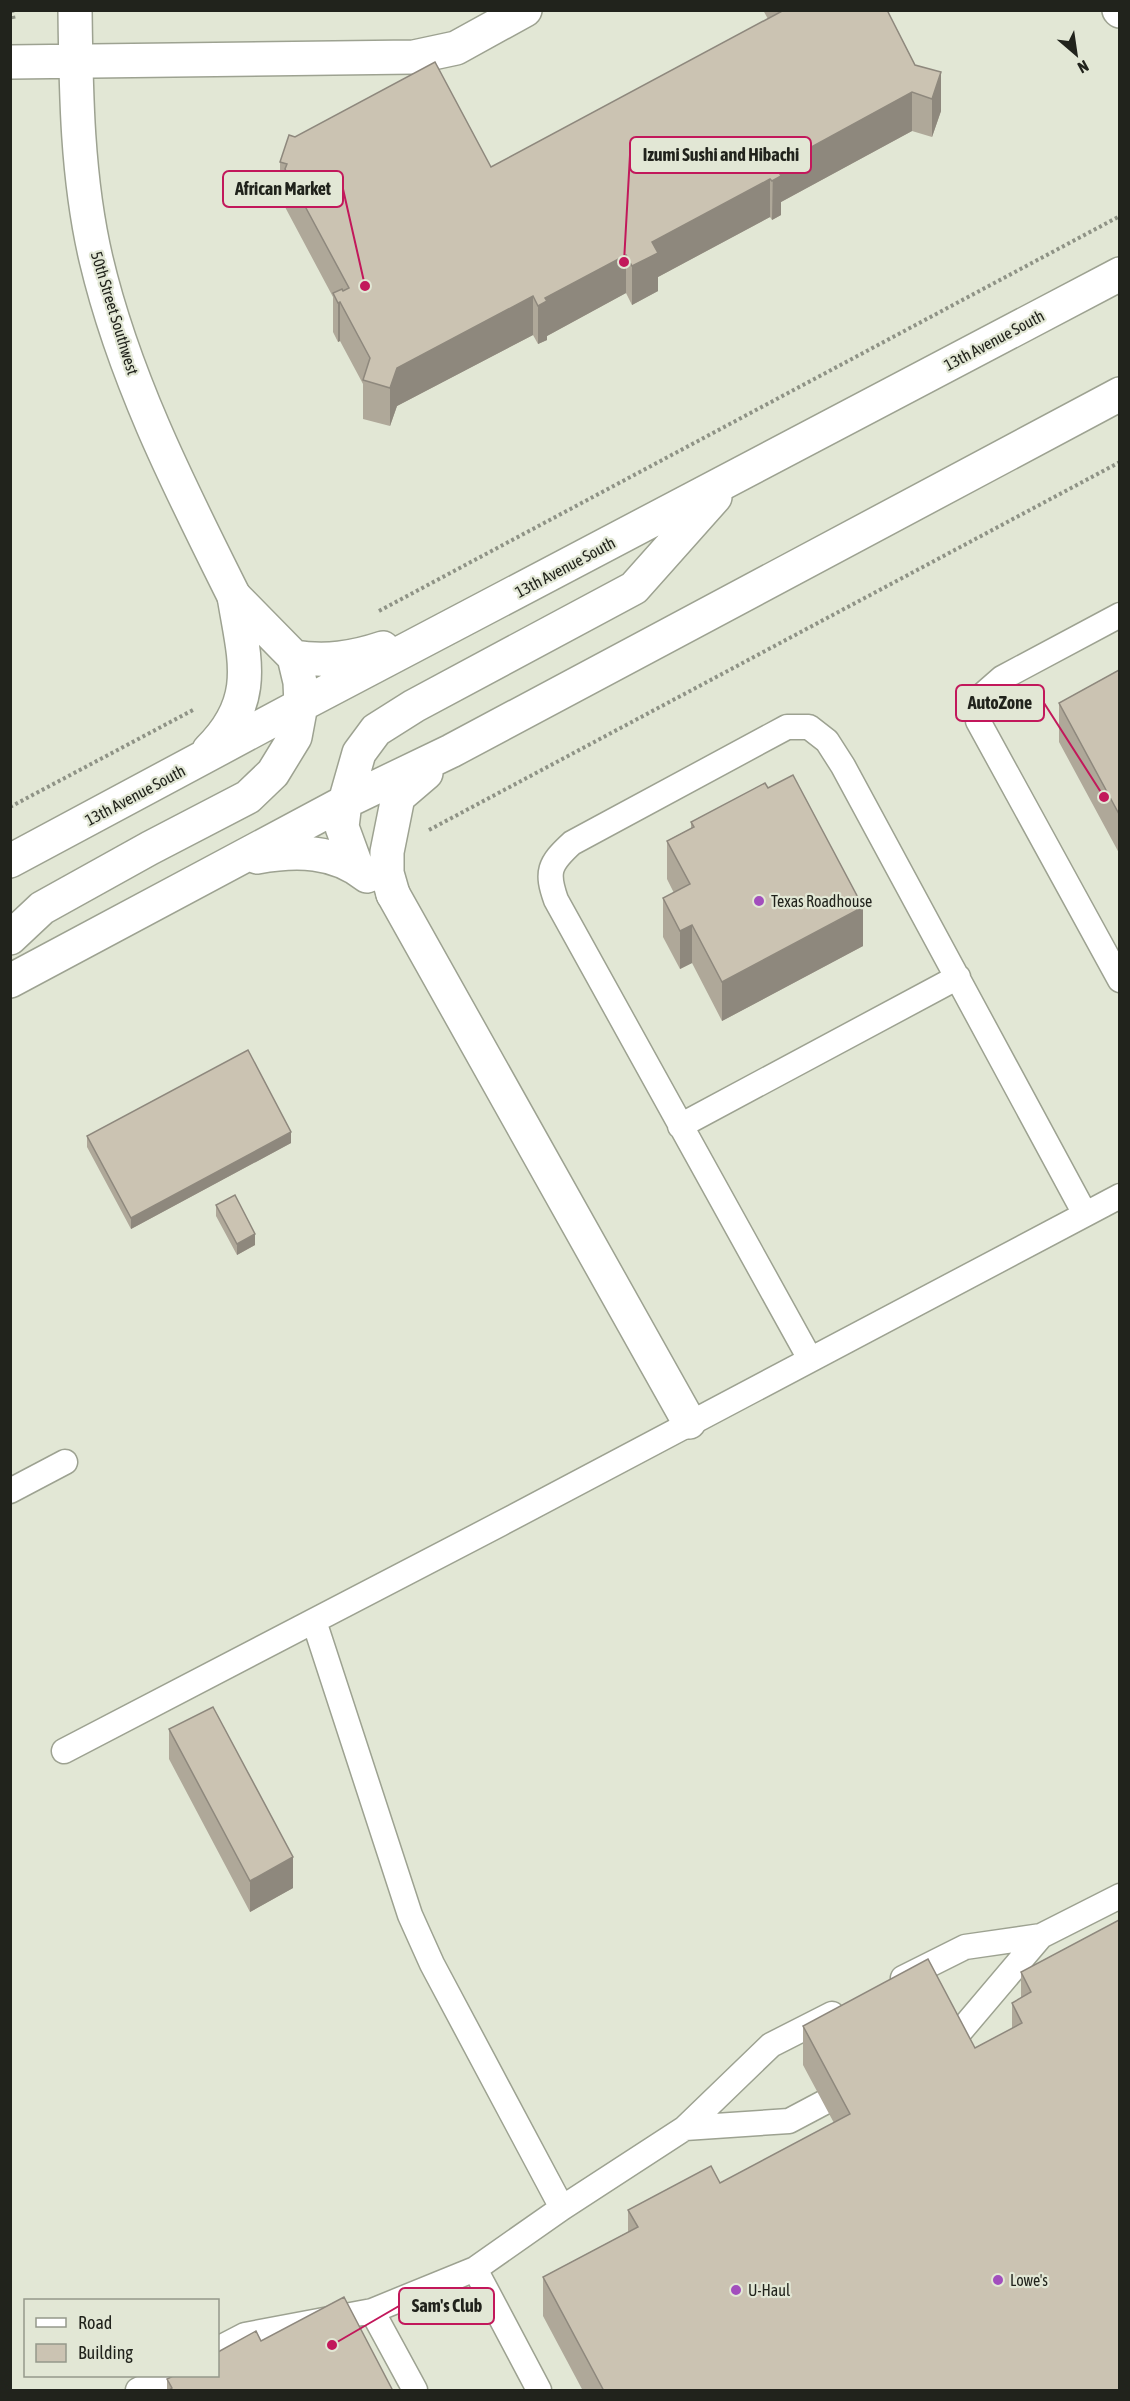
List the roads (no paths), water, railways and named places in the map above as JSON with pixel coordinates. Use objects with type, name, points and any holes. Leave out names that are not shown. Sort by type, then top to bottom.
[{"type":"main road","name":"50th Street Southwest","points":[[75,10],[75,60],[81,173],[96,259],[119,338],[156,433],[189,508],[234,596]]},
{"type":"main road","points":[[10,62],[414,57],[456,48],[525,10]]},
{"type":"main road","name":"13th Avenue South","points":[[10,861],[1119,274]]},
{"type":"main road","points":[[10,981],[345,802],[451,751],[1119,394]]},
{"type":"main road","points":[[357,868],[342,827],[345,802],[359,753],[376,730],[414,705],[634,588],[730,480]]},
{"type":"main road","points":[[10,938],[42,908],[248,797],[273,773],[295,737],[301,705],[300,682],[294,657],[234,596]]},
{"type":"main road","points":[[197,762],[232,723],[244,697],[246,666],[234,596]]},
{"type":"main road","points":[[294,657],[317,660],[354,658],[465,620]]},
{"type":"main road","points":[[451,751],[398,797],[387,852],[387,873],[393,894],[689,1422]]},
{"type":"main road","points":[[238,860],[288,851],[328,855],[357,868],[377,885],[393,894]]},
{"type":"lane","points":[[1119,615],[1002,678],[978,699],[978,721],[1119,980]]},
{"type":"lane","points":[[810,1359],[556,900],[548,878],[557,856],[572,843],[787,727],[809,727],[827,741],[843,766],[1085,1214]]},
{"type":"lane","points":[[681,1126],[958,977]]},
{"type":"lane","points":[[64,1751],[1119,1196]]},
{"type":"lane","points":[[10,1491],[65,1462]]},
{"type":"lane","points":[[314,1621],[410,1915],[432,1964],[562,2208]]},
{"type":"lane","points":[[881,1989],[965,1947],[1041,1936],[1119,1896]]},
{"type":"lane","points":[[950,2038],[958,2034],[1041,1936]]},
{"type":"lane","points":[[219,2348],[245,2335],[372,2311],[475,2269],[562,2208],[686,2128],[771,2045],[851,2005]]},
{"type":"lane","points":[[686,2128],[789,2121],[823,2103]]},
{"type":"lane","points":[[475,2269],[539,2391]]},
{"type":"lane","points":[[372,2311],[414,2391]]},
{"type":"lane","points":[[138,2391],[164,2377]]},
{"type":"place","name":"Izumi Sushi and Hibachi","points":[[624,262]]},
{"type":"place","name":"African Market","points":[[365,286]]},
{"type":"place","name":"AutoZone","points":[[1104,797]]},
{"type":"place","name":"Texas Roadhouse","points":[[759,901]]},
{"type":"place","name":"Lowe's","points":[[998,2280]]},
{"type":"place","name":"U-Haul","points":[[736,2290]]},
{"type":"place","name":"Sam's Club","points":[[332,2345]]}]
